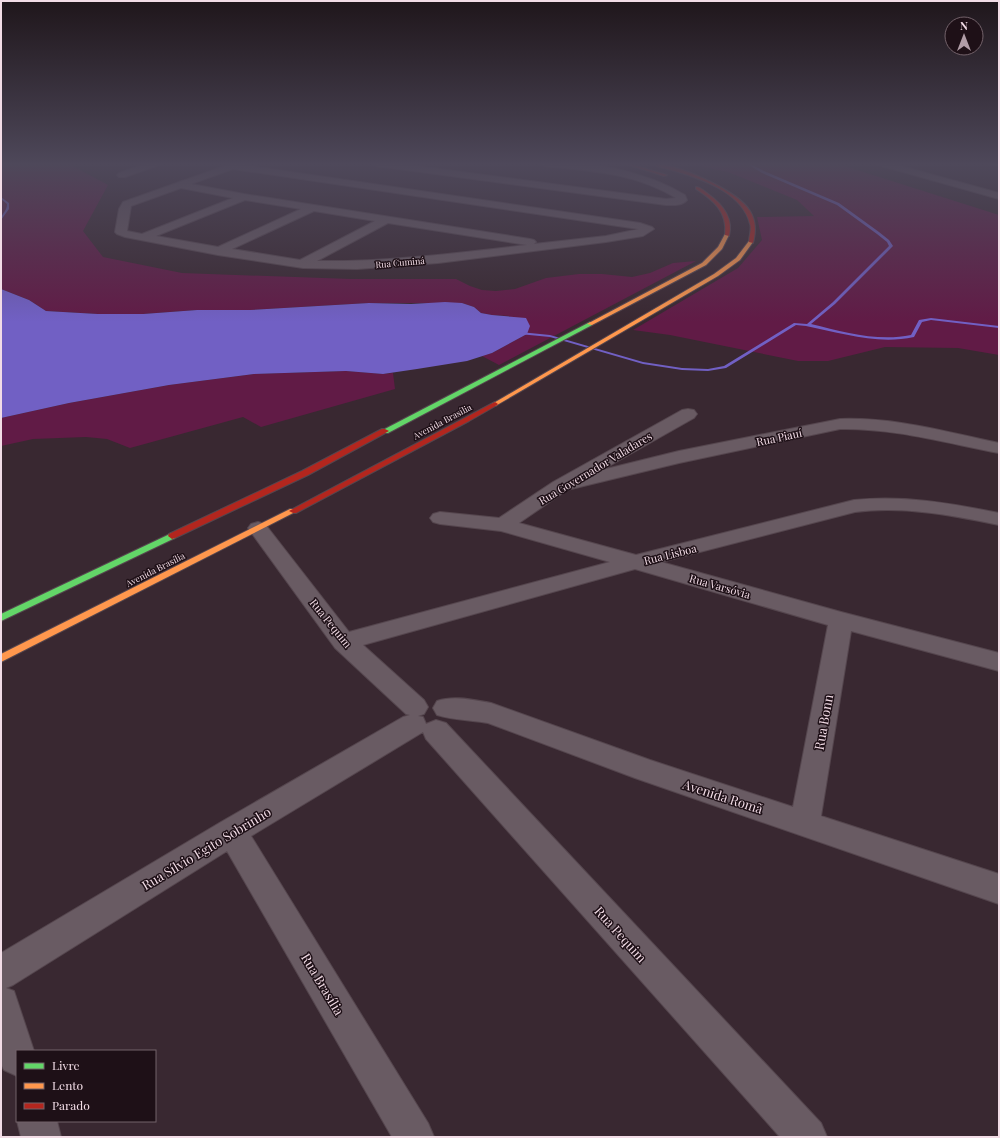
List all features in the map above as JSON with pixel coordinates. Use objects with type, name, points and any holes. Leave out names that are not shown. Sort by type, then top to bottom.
[{"type":"street","name":"Rua Cuminá","points":[[124,216],[121,232],[218,251],[303,264],[334,265],[382,264],[500,253],[621,238],[639,234],[647,230],[647,228],[640,226],[572,216]]},
{"type":"street","points":[[143,237],[196,216]]},
{"type":"street","points":[[218,251],[294,216]]},
{"type":"street","points":[[367,216],[555,246]]},
{"type":"street","name":"Avenida Brasília","points":[[1,618],[305,473],[704,264],[722,249],[726,243],[730,231],[725,216]]},
{"type":"street","name":"Avenida Brasília","points":[[1,658],[467,420],[609,338],[730,266],[750,245],[754,234],[750,216]]},
{"type":"street","points":[[303,264],[387,219]]},
{"type":"street","points":[[477,234],[490,225]]},
{"type":"street","name":"Rua Governador Valadares","points":[[503,525],[560,486],[688,414]]},
{"type":"street","name":"Rua Piauí","points":[[560,486],[678,457],[846,424],[865,424],[886,427],[999,448]]},
{"type":"street","name":"Rua Lisboa","points":[[344,642],[636,562],[854,506],[900,502],[922,504],[999,519]]},
{"type":"street","name":"Rua Varsóvia","points":[[440,518],[503,525],[841,620],[999,662]]},
{"type":"street","name":"Rua Pequim","points":[[258,528],[344,642],[427,718],[807,1137]]},
{"type":"street","name":"Rua Bonn","points":[[805,823],[841,620]]},
{"type":"street","name":"Avenida Romã","points":[[427,718],[468,709],[491,713],[645,770],[999,889]]},
{"type":"street","name":"Rua Sílvio Egito Sobrinho","points":[[1,973],[232,832],[427,718]]},
{"type":"street","name":"Rua Brasília","points":[[232,832],[414,1137]]},
{"type":"street","points":[[1,1004],[16,1054]]},
{"type":"street","points":[[36,1122],[41,1137]]},
{"type":"shaded area","points":[[1,216],[91,216],[83,231],[103,257],[182,273],[351,279],[456,279],[482,290],[496,291],[515,289],[546,278],[579,274],[602,274],[632,277],[650,273],[673,263],[696,261],[499,365],[482,356],[492,353],[527,334],[509,316],[481,313],[474,307],[462,303],[369,303],[250,310],[197,310],[143,314],[98,314],[46,311],[29,300],[1,289]]},
{"type":"shaded area","points":[[999,216],[999,355],[958,348],[885,347],[828,361],[798,361],[670,335],[633,330],[738,268],[762,240],[757,217]]},
{"type":"shaded area","points":[[1,289],[29,300],[46,311],[98,314],[143,314],[197,310],[250,310],[369,303],[411,304],[445,302],[462,303],[474,307],[481,313],[526,318],[530,326],[527,334],[492,353],[467,361],[383,374],[346,371],[254,374],[169,385],[69,403],[1,418]]},
{"type":"shaded area","points":[[346,371],[383,374],[393,373],[395,389],[261,427],[243,417],[130,448],[107,439],[86,437],[33,439],[1,446],[1,418],[69,403],[169,385],[254,374]]},
{"type":"waterway","points":[[808,325],[834,303],[891,246],[888,241],[855,216]]},
{"type":"waterway","points":[[520,333],[550,336],[643,363],[682,369],[708,370],[725,367],[795,324],[880,339],[913,336],[920,321],[931,319],[999,327]]},
{"type":"traffic: fast","points":[[385,431],[590,324]]},
{"type":"traffic: fast","points":[[1,618],[172,536]]},
{"type":"traffic: slow","points":[[590,324],[704,264],[720,248],[727,235]]},
{"type":"traffic: slow","points":[[495,404],[716,275],[738,259],[751,242]]},
{"type":"traffic: slow","points":[[1,658],[293,511]]},
{"type":"traffic: jam","points":[[726,216],[728,227],[727,235]]},
{"type":"traffic: jam","points":[[749,216],[753,225],[751,242]]},
{"type":"traffic: jam","points":[[293,511],[495,404]]},
{"type":"traffic: jam","points":[[172,536],[305,473],[385,431]]}]
